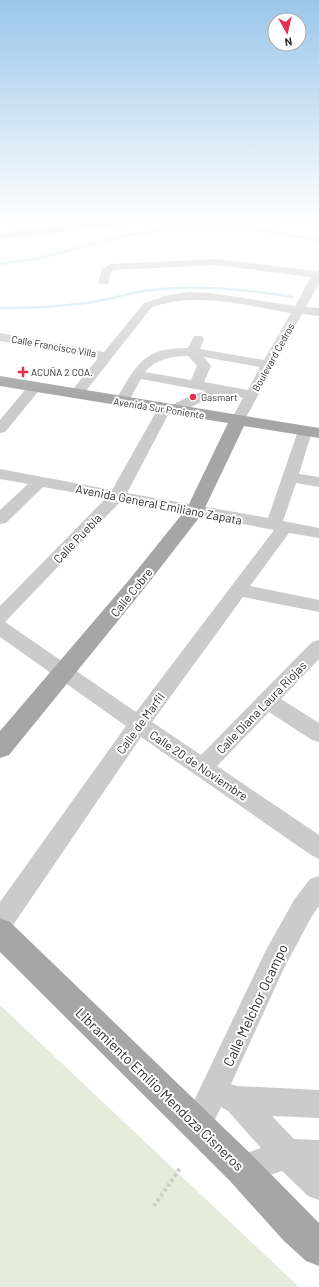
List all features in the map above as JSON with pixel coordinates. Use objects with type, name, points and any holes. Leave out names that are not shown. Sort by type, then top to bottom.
[{"type":"main road","name":"Avenida Sur Poniente","points":[[0,381],[76,394],[124,398],[169,409],[312,432]]},
{"type":"main road","name":"Calle Cobre","points":[[0,748],[146,573],[195,510],[238,420]]},
{"type":"main road","name":"Libramiento Emilio Mendoza Cisneros","points":[[0,932],[197,1126],[312,1232]]},
{"type":"street","name":"Boulevard Cedros","points":[[238,420],[298,312],[314,292],[317,280]]},
{"type":"street","points":[[76,394],[148,305],[159,300],[179,298],[236,298],[298,312],[319,312]]},
{"type":"street","name":"Calle Francisco Villa","points":[[0,337],[107,356]]},
{"type":"street","points":[[198,339],[192,352],[194,357],[204,366],[199,379]]},
{"type":"street","points":[[234,348],[271,360]]},
{"type":"street","points":[[124,398],[141,369],[160,354],[170,352],[192,352],[271,360]]},
{"type":"street","points":[[141,369],[182,374],[199,379],[223,390],[252,394]]},
{"type":"street","points":[[124,398],[182,374]]},
{"type":"street","points":[[0,429],[35,387]]},
{"type":"street","points":[[169,409],[223,390]]},
{"type":"street","name":"Calle Puebla","points":[[0,617],[117,496],[169,409]]},
{"type":"street","name":"Calle de Marfil","points":[[0,922],[139,724],[238,590],[279,526],[290,477],[312,432]]},
{"type":"street","name":"Avenida General Emiliano Zapata","points":[[0,474],[319,533]]},
{"type":"street","points":[[290,477],[319,482]]},
{"type":"street","points":[[0,519],[40,481]]},
{"type":"street","points":[[238,590],[319,606]]},
{"type":"street","name":"Calle 20 de Noviembre","points":[[0,627],[64,673],[319,848]]},
{"type":"street","name":"Calle Diana Laura Riojas","points":[[202,768],[319,647]]},
{"type":"street","points":[[267,701],[319,734]]},
{"type":"street","name":"Calle Melchor Ocampo","points":[[197,1126],[226,1096],[275,959],[303,908],[319,888]]},
{"type":"street","points":[[226,1096],[319,1104]]},
{"type":"street","points":[[226,1096],[319,1185]]},
{"type":"street","points":[[242,1169],[287,1154],[319,1154]]},
{"type":"path","points":[[154,1206],[181,1167]]},
{"type":"green space","points":[[0,1005],[299,1287],[0,1287]]},
{"type":"waterway","points":[[0,308],[73,305],[138,292],[181,288],[218,288],[292,297]]},
{"type":"place","name":"ACUÑA 2 COA.","points":[[23,372]]},
{"type":"place","name":"Gasmart","points":[[193,397]]}]
